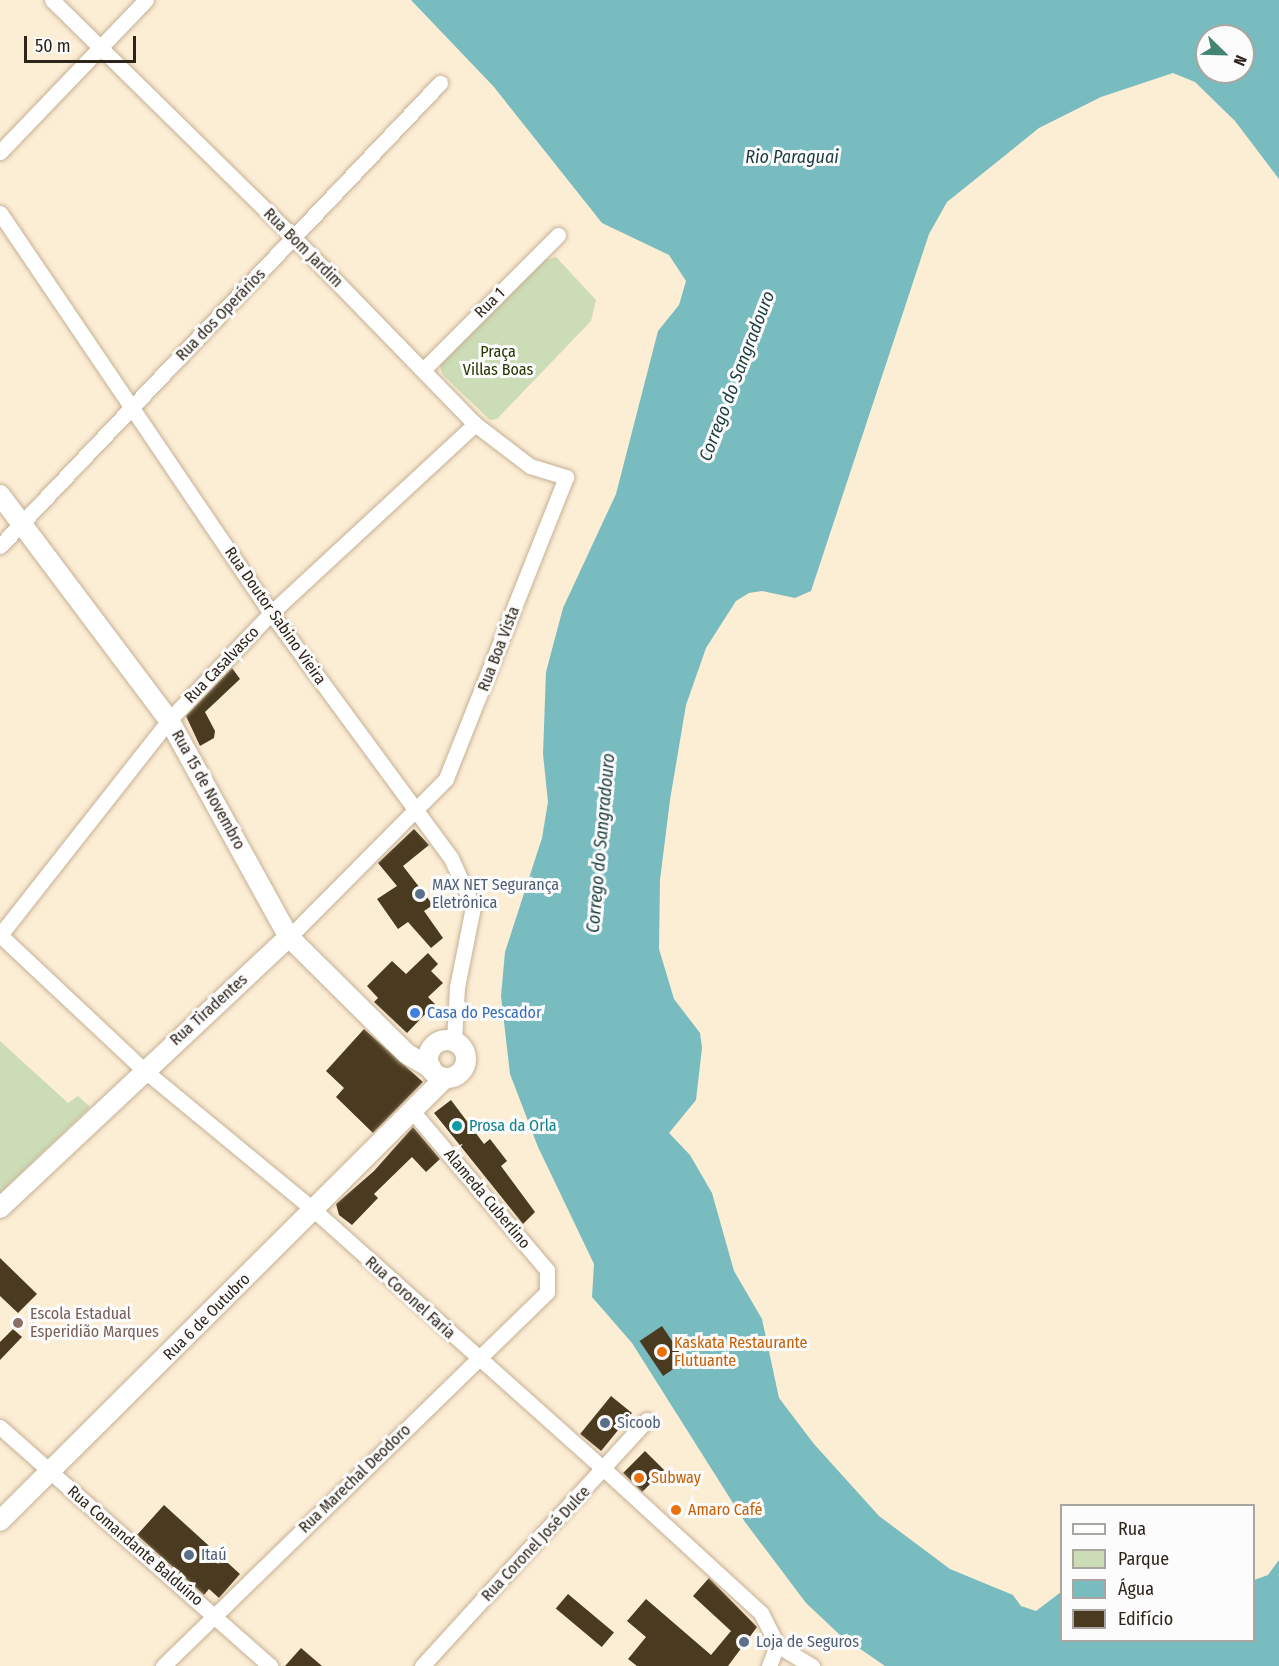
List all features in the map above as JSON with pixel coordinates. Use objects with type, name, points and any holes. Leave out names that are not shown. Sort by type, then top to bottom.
[{"type":"street","name":"Rua Bom Jardim","points":[[52,0],[295,238],[475,424],[530,466],[566,477]]},
{"type":"street","points":[[0,152],[146,0]]},
{"type":"street","name":"Rua dos Operários","points":[[0,546],[440,83]]},
{"type":"street","name":"Rua Doutor Sabino Vieira","points":[[0,213],[271,613],[451,858],[474,907],[457,987],[454,1041]]},
{"type":"street","name":"Rua 1","points":[[423,370],[558,235]]},
{"type":"street","name":"Rua Casalvasco","points":[[0,935],[169,720],[271,613],[475,424]]},
{"type":"street","name":"Rua Boa Vista","points":[[417,813],[446,779],[463,742],[566,477]]},
{"type":"street","name":"Rua 15 de Novembro","points":[[0,495],[23,522],[169,720],[289,937],[407,1054],[438,1073]]},
{"type":"street","name":"Rua Tiradentes","points":[[0,1208],[144,1070],[289,937],[417,813]]},
{"type":"street","name":"Rua Coronel Faria","points":[[0,935],[144,1070],[315,1211],[479,1360],[605,1470],[761,1613],[777,1645]]},
{"type":"street","points":[[454,1041],[464,1050],[466,1061],[461,1072],[438,1073],[429,1055],[436,1044],[454,1041]]},
{"type":"street","name":"Rua 6 de Outubro","points":[[0,1521],[413,1112],[438,1073]]},
{"type":"street","name":"Alameda Cuberlino","points":[[413,1112],[548,1270],[547,1292]]},
{"type":"street","name":"Rua Marechal Deodoro","points":[[163,1666],[547,1292]]},
{"type":"street","name":"Rua Coronel José Dulce","points":[[423,1666],[605,1470],[647,1420]]},
{"type":"street","name":"Rua Comandante Balduíno","points":[[0,1427],[214,1614],[270,1666]]},
{"type":"street","points":[[769,1666],[777,1645],[812,1666]]},
{"type":"green space","name":"Praça Villas Boas","points":[[556,257],[596,300],[591,321],[497,419],[490,420],[442,374],[440,365],[541,261]]},
{"type":"green space","points":[[0,1041],[68,1103],[78,1096],[90,1107],[0,1193]]},
{"type":"water","name":"Rio Paraguai","points":[[411,0],[1279,0],[1279,179],[1235,121],[1197,84],[1255,84],[1255,24],[1195,24],[1195,82],[1173,73],[1101,97],[1039,128],[947,202],[929,234],[811,591],[795,598],[762,591],[749,593],[736,601],[706,648],[686,705],[670,800],[660,880],[659,949],[674,999],[700,1033],[702,1048],[696,1100],[669,1133],[690,1155],[712,1193],[734,1271],[762,1319],[779,1398],[814,1444],[879,1516],[950,1569],[1013,1595],[1021,1606],[1036,1611],[1060,1593],[1060,1642],[1255,1642],[1255,1580],[1268,1575],[1279,1560],[1279,1666],[885,1666],[840,1635],[806,1603],[745,1522],[632,1343],[592,1297],[594,1264],[538,1147],[510,1074],[501,996],[505,952],[542,838],[548,802],[543,754],[546,672],[563,608],[616,494],[658,331],[679,305],[686,281],[669,255],[602,223],[494,87]]},
{"type":"building","points":[[232,668],[240,679],[205,712],[215,731],[214,738],[200,746],[186,716]]},
{"type":"building","points":[[414,829],[429,845],[403,866],[433,905],[424,911],[443,938],[431,948],[408,922],[398,929],[377,899],[397,886],[378,863]]},
{"type":"building","points":[[428,953],[438,964],[431,971],[443,983],[428,997],[435,1004],[407,1033],[374,1002],[378,998],[367,986],[392,961],[406,974]]},
{"type":"building","points":[[364,1029],[423,1082],[373,1133],[336,1097],[344,1088],[326,1071]]},
{"type":"building","name":"Prosa da Orla","points":[[451,1100],[484,1144],[490,1139],[507,1161],[501,1166],[535,1212],[523,1224],[434,1113]]},
{"type":"building","points":[[413,1127],[440,1159],[426,1172],[412,1157],[374,1194],[378,1198],[352,1225],[339,1215],[336,1204],[374,1171]]},
{"type":"building","points":[[0,1258],[37,1294],[18,1313],[0,1296]]},
{"type":"building","points":[[662,1326],[685,1361],[663,1376],[640,1341]]},
{"type":"building","points":[[13,1329],[22,1337],[0,1360],[0,1342]]},
{"type":"building","name":"Sicoob","points":[[611,1396],[632,1413],[601,1451],[580,1434]]},
{"type":"building","name":"Subway","points":[[645,1451],[664,1470],[642,1492],[623,1473]]},
{"type":"building","name":"Itaú","points":[[164,1505],[240,1574],[219,1598],[209,1589],[204,1595],[137,1535]]},
{"type":"building","points":[[709,1578],[757,1627],[728,1666],[637,1666],[628,1659],[646,1637],[627,1621],[646,1599],[711,1655],[731,1631],[693,1596]]},
{"type":"building","points":[[568,1594],[614,1633],[602,1647],[556,1609]]},
{"type":"building","points":[[301,1648],[322,1666],[285,1666]]},
{"type":"place","name":"MAX NET Segurança Eletrônica","points":[[420,894]]},
{"type":"place","name":"Casa do Pescador","points":[[415,1013]]},
{"type":"place","name":"Prosa da Orla","points":[[457,1126]]},
{"type":"place","name":"Escola Estadual Esperidião Marques","points":[[18,1323]]},
{"type":"place","name":"Kaskata Restaurante Flutuante","points":[[662,1352]]},
{"type":"place","name":"Sicoob","points":[[605,1423]]},
{"type":"place","name":"Subway","points":[[639,1478]]},
{"type":"place","name":"Amaro Café","points":[[676,1510]]},
{"type":"place","name":"Itaú","points":[[189,1555]]},
{"type":"place","name":"Loja de Seguros","points":[[744,1642]]},
{"type":"water label","name":"Corrego do Sangradouro","points":[[737,376]]},
{"type":"water label","name":"Corrego do Sangradouro","points":[[601,843]]}]
